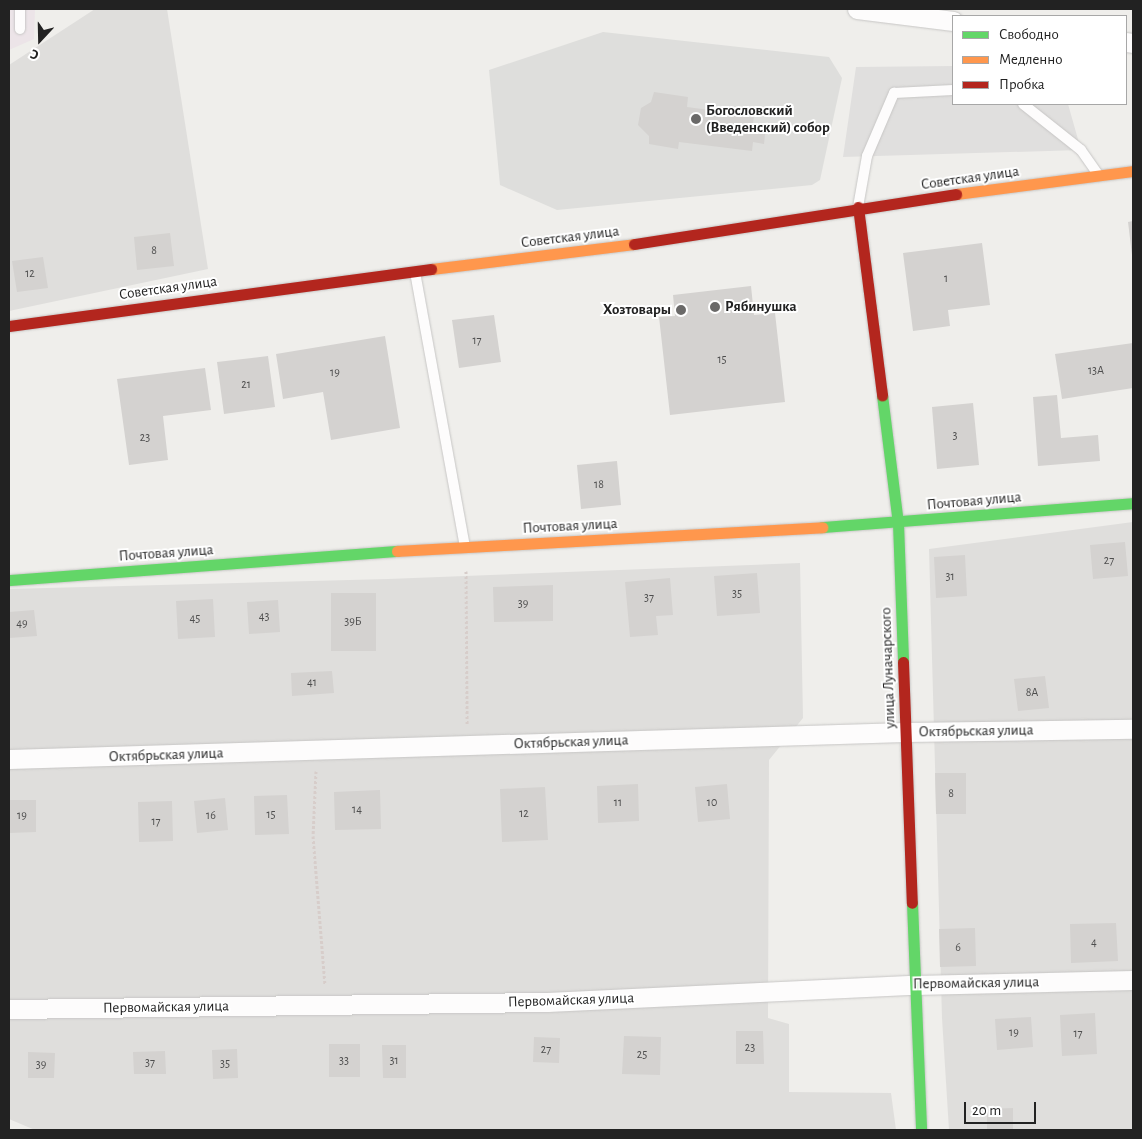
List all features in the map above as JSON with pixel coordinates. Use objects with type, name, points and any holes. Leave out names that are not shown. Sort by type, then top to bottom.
[{"type":"street","points":[[857,9],[952,21]]},
{"type":"street","name":"Советская улица","points":[[9,326],[415,271],[719,233],[858,207],[1133,170]]},
{"type":"street","name":"улица Луначарского","points":[[858,207],[898,523],[904,732],[921,1130]]},
{"type":"street","name":"Почтовая улица","points":[[9,580],[466,547],[898,523],[1133,503]]},
{"type":"street","name":"Октябрьская улица","points":[[9,759],[904,732],[1133,729]]},
{"type":"street","name":"Первомайская улица","points":[[9,1009],[547,1002],[914,984],[1133,980]]},
{"type":"lane","points":[[20,9],[20,29]]},
{"type":"lane","points":[[858,207],[867,156],[894,93],[952,90]]},
{"type":"lane","points":[[1023,105],[1081,150],[1098,175]]},
{"type":"lane","points":[[415,271],[466,547]]},
{"type":"path","points":[[466,547],[467,746]]},
{"type":"path","points":[[317,750],[315,864],[327,1005]]},
{"type":"shaded area","points":[[9,9],[35,9],[34,39],[9,50]]},
{"type":"shaded area","points":[[95,9],[167,9],[208,269],[9,311],[9,65]]},
{"type":"shaded area","points":[[603,32],[829,57],[842,78],[820,180],[812,185],[557,210],[500,185],[489,70]]},
{"type":"shaded area","points":[[952,66],[952,105],[1068,105],[1081,150],[843,157],[856,67]]},
{"type":"shaded area","points":[[1133,522],[1133,1130],[949,1130],[942,1018],[929,549]]},
{"type":"shaded area","points":[[800,563],[803,718],[769,760],[768,1018],[789,1024],[789,1092],[891,1093],[896,1130],[35,1130],[9,1119],[9,589],[388,579]]},
{"type":"building","name":"Богословский (Введенский) собор","points":[[654,92],[688,97],[687,107],[754,116],[753,123],[766,125],[764,144],[753,142],[752,151],[679,142],[678,149],[649,144],[649,136],[638,125],[641,108],[651,102]]},
{"type":"building","points":[[1133,221],[1133,255],[1132,255],[1128,222]]},
{"type":"building","points":[[170,233],[174,266],[137,270],[134,237]]},
{"type":"building","points":[[982,243],[990,305],[948,310],[950,326],[913,331],[903,253]]},
{"type":"building","points":[[43,257],[48,288],[17,292],[12,261]]},
{"type":"building","points":[[751,286],[754,315],[775,313],[785,402],[670,415],[659,317],[675,316],[673,295]]},
{"type":"building","points":[[494,315],[501,362],[459,368],[452,320]]},
{"type":"building","points":[[385,336],[400,428],[331,440],[323,392],[283,399],[276,354]]},
{"type":"building","points":[[1133,343],[1133,388],[1062,399],[1055,354]]},
{"type":"building","points":[[268,356],[275,407],[224,414],[217,362]]},
{"type":"building","points":[[205,368],[211,410],[163,416],[168,460],[129,465],[117,379]]},
{"type":"building","points":[[1057,395],[1061,438],[1098,435],[1100,461],[1038,466],[1033,397]]},
{"type":"building","points":[[973,403],[979,465],[937,469],[932,407]]},
{"type":"building","points":[[617,461],[621,505],[581,509],[577,465]]},
{"type":"building","points":[[1125,542],[1128,576],[1093,579],[1090,545]]},
{"type":"building","points":[[965,555],[967,596],[936,598],[934,557]]},
{"type":"building","points":[[757,573],[760,613],[717,616],[714,576]]},
{"type":"building","points":[[670,578],[673,615],[656,616],[658,635],[630,637],[625,582]]},
{"type":"building","points":[[553,585],[553,621],[494,622],[493,587]]},
{"type":"building","points":[[331,593],[376,593],[376,651],[331,651]]},
{"type":"building","points":[[213,599],[215,637],[178,639],[176,601]]},
{"type":"building","points":[[278,600],[280,632],[249,634],[247,602]]},
{"type":"building","points":[[34,610],[37,636],[9,638],[9,612]]},
{"type":"building","points":[[332,671],[334,693],[292,696],[291,673]]},
{"type":"building","points":[[1045,676],[1049,708],[1018,711],[1014,679]]},
{"type":"building","points":[[935,773],[966,773],[966,814],[936,814]]},
{"type":"building","points":[[638,784],[639,821],[598,823],[597,786]]},
{"type":"building","points":[[727,784],[730,819],[698,822],[695,787]]},
{"type":"building","points":[[545,787],[548,840],[502,842],[500,789]]},
{"type":"building","points":[[380,790],[381,829],[335,830],[334,792]]},
{"type":"building","points":[[287,795],[289,834],[255,835],[254,796]]},
{"type":"building","points":[[225,798],[228,830],[197,833],[194,801]]},
{"type":"building","points":[[9,800],[36,800],[36,832],[9,833]]},
{"type":"building","points":[[172,801],[173,841],[139,842],[138,802]]},
{"type":"building","points":[[1116,923],[1118,961],[1071,963],[1070,924]]},
{"type":"building","points":[[975,928],[976,966],[940,967],[939,929]]},
{"type":"building","points":[[1095,1013],[1097,1054],[1062,1056],[1060,1015]]},
{"type":"building","points":[[1031,1017],[1033,1047],[997,1050],[995,1019]]},
{"type":"building","points":[[736,1031],[763,1031],[764,1064],[736,1064]]},
{"type":"building","points":[[624,1036],[661,1037],[660,1075],[622,1074]]},
{"type":"building","points":[[534,1037],[560,1038],[559,1063],[533,1062]]},
{"type":"building","points":[[329,1044],[360,1044],[360,1077],[329,1077]]},
{"type":"building","points":[[382,1045],[406,1045],[406,1078],[383,1078]]},
{"type":"building","points":[[237,1049],[238,1078],[213,1079],[212,1050]]},
{"type":"building","points":[[165,1051],[166,1074],[134,1074],[133,1052]]},
{"type":"building","points":[[28,1052],[55,1053],[54,1078],[28,1078]]},
{"type":"building","points":[[1013,1108],[1013,1130],[987,1130],[987,1109]]},
{"type":"traffic: fast","points":[[882,395],[898,523],[903,662]]},
{"type":"traffic: fast","points":[[822,527],[1133,503]]},
{"type":"traffic: fast","points":[[9,580],[397,551]]},
{"type":"traffic: fast","points":[[912,903],[921,1130]]},
{"type":"traffic: slow","points":[[956,194],[1133,171]]},
{"type":"traffic: slow","points":[[431,269],[634,244]]},
{"type":"traffic: slow","points":[[397,551],[822,527]]},
{"type":"traffic: jam","points":[[634,244],[956,194]]},
{"type":"traffic: jam","points":[[858,207],[882,395]]},
{"type":"traffic: jam","points":[[9,326],[431,269]]},
{"type":"traffic: jam","points":[[903,662],[912,903]]},
{"type":"place","name":"Богословский (Введенский) собор","points":[[696,119]]},
{"type":"place","name":"Рябинушка","points":[[715,307]]},
{"type":"place","name":"Хозтовары","points":[[681,310]]}]
